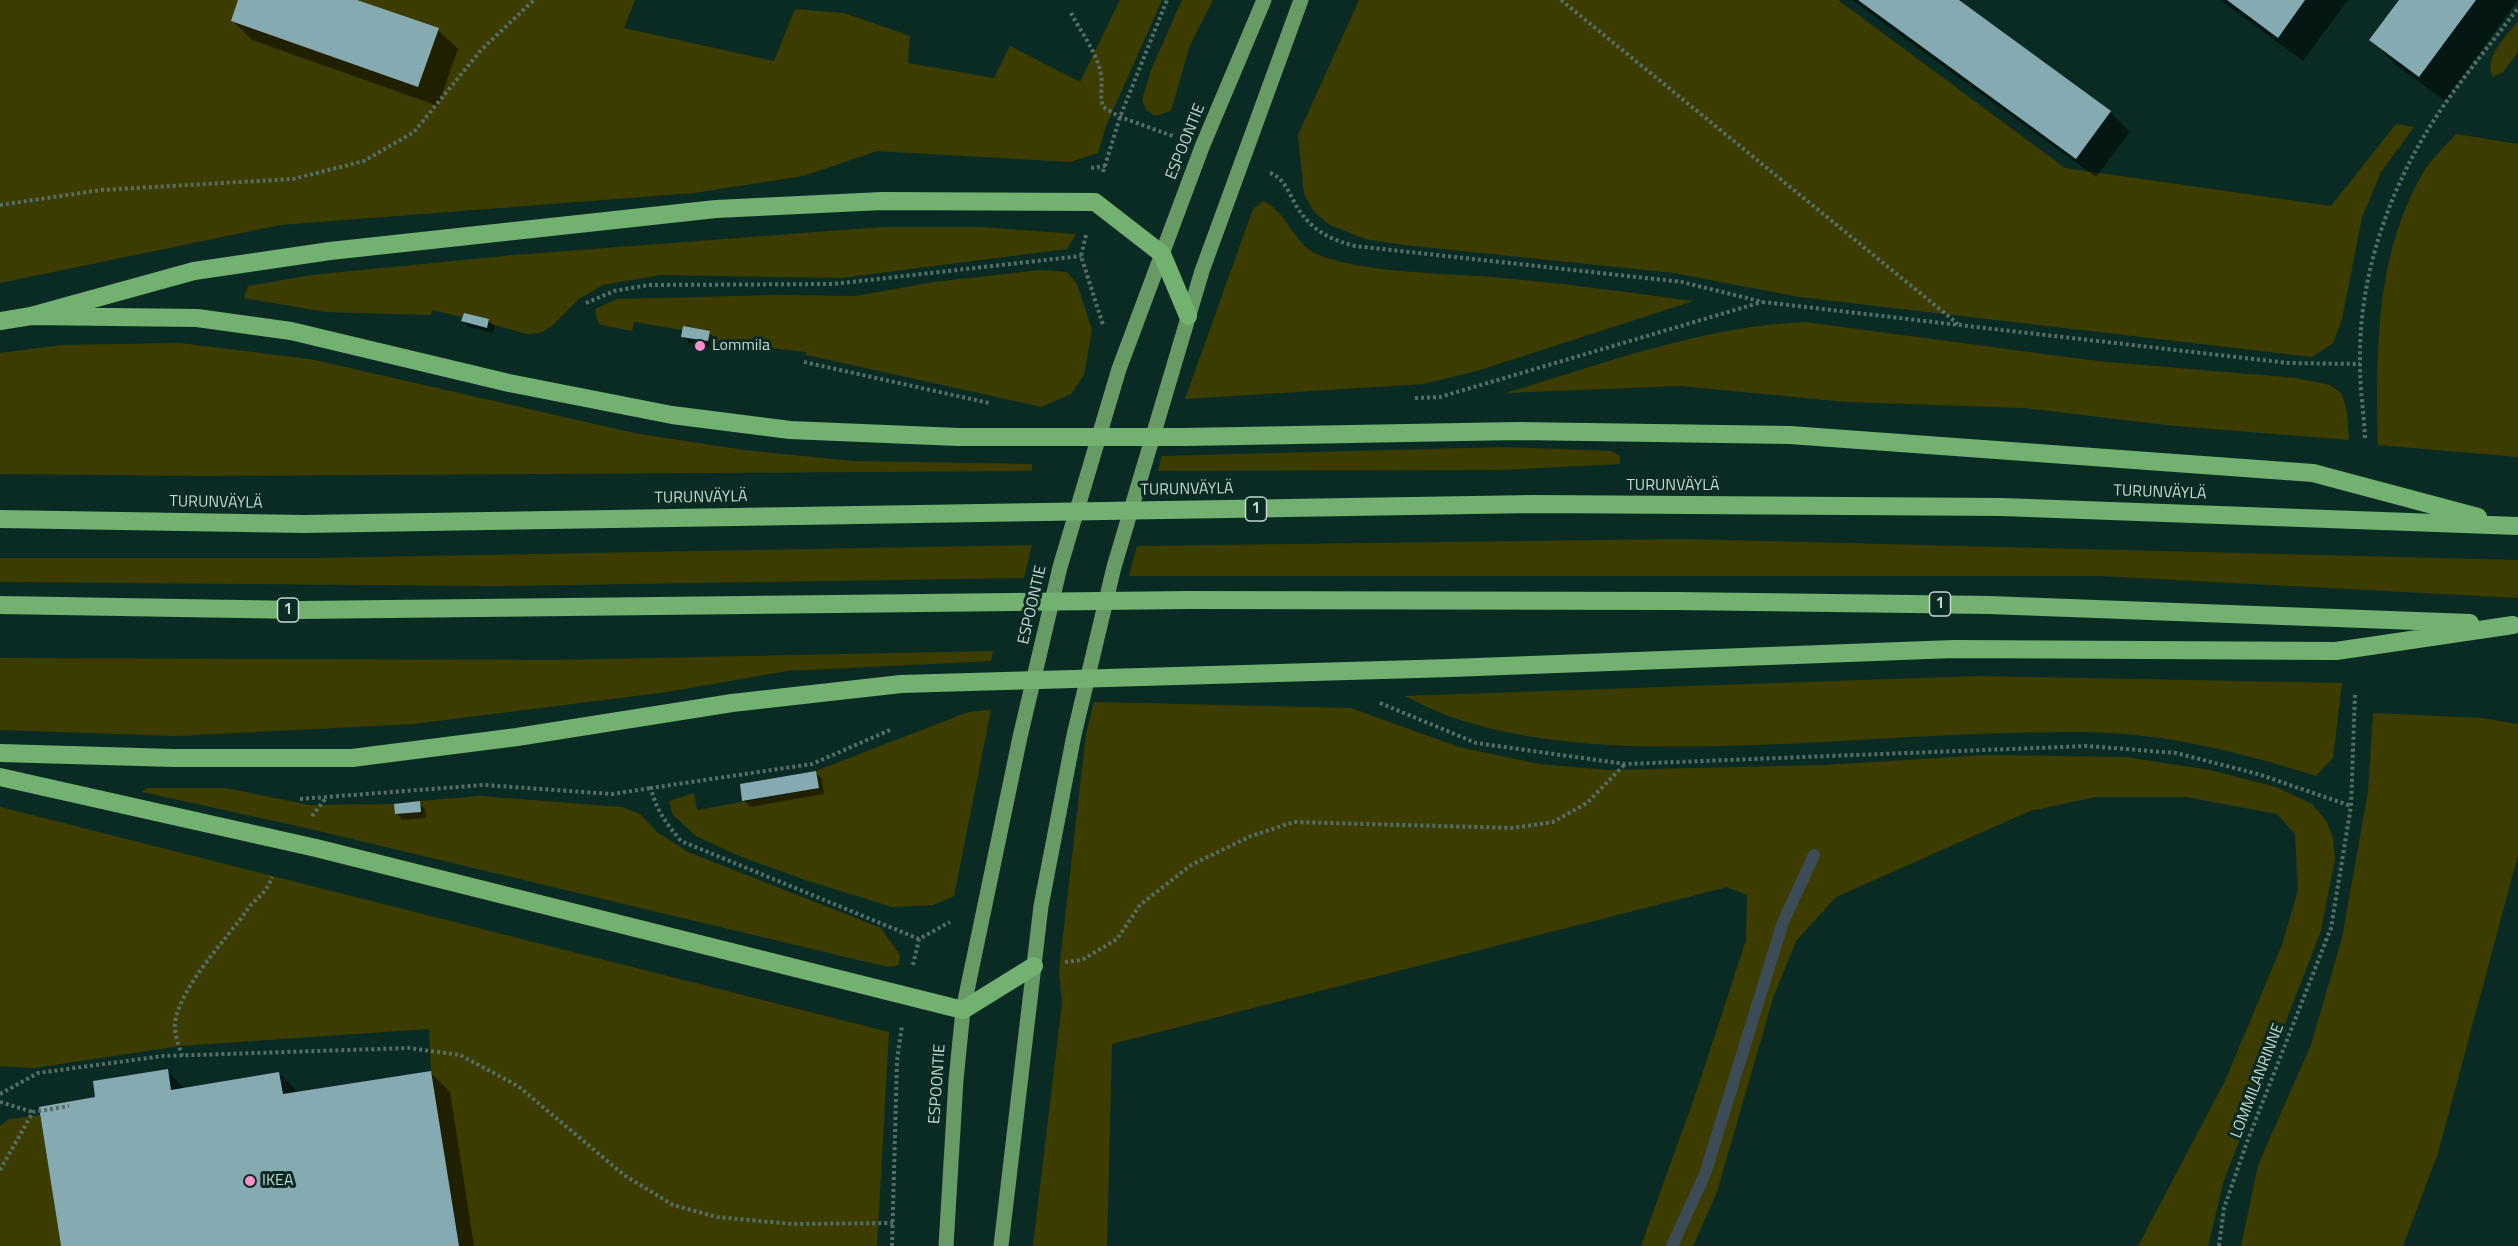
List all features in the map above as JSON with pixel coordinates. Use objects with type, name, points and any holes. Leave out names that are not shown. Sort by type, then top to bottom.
[{"type":"highway","points":[[0,321],[30,316],[194,271],[330,250],[716,208],[882,201],[1095,202],[1162,254],[1188,316]]},
{"type":"highway","points":[[30,316],[197,318],[291,332],[509,383],[648,411],[790,430],[958,437],[1185,437],[1518,432],[1790,435],[2313,472],[2515,526]]},
{"type":"highway","name":"TURUNVÄYLÄ","points":[[0,519],[304,524],[1534,504],[2002,507],[2515,526]]},
{"type":"highway","name":"1","points":[[0,605],[300,610],[1190,600],[1676,601],[2001,605],[2516,625]]},
{"type":"highway","points":[[0,753],[174,758],[352,758],[517,737],[732,703],[901,684],[1451,668],[1954,649],[2336,651],[2516,625]]},
{"type":"highway","points":[[0,777],[316,848],[963,1010],[1034,966]]},
{"type":"main road","name":"ESPOONTIE","points":[[946,1246],[956,1080],[963,1010],[1020,737],[1060,567],[1110,394],[1202,147],[1264,0]]},
{"type":"main road","points":[[1001,1246],[1026,1016],[1041,906],[1074,735],[1114,567],[1188,316],[1240,161],[1301,0]]},
{"type":"path","points":[[0,205],[101,190],[292,179],[363,161],[414,132],[481,50],[534,0]]},
{"type":"path","points":[[1561,0],[1959,325]]},
{"type":"path","points":[[2366,438],[2360,364],[2365,303],[2373,254],[2389,204],[2436,117],[2518,8]]},
{"type":"path","points":[[1071,13],[1099,67],[1102,82],[1100,98],[1103,107],[1120,117]]},
{"type":"path","points":[[1278,176],[1301,213],[1326,238],[1355,246],[1682,282],[1763,302],[2288,363],[2360,364]]},
{"type":"path","points":[[586,303],[614,291],[649,285],[833,284],[1081,256]]},
{"type":"path","points":[[1405,399],[1440,397],[1763,302]]},
{"type":"path","points":[[804,362],[1000,406]]},
{"type":"path","name":"LOMMILANRINNE","points":[[2219,1246],[2224,1208],[2247,1142],[2331,928],[2351,806],[2355,694]]},
{"type":"path","points":[[1377,701],[1476,743],[1625,764],[2087,746],[2176,753],[2258,774],[2351,806]]},
{"type":"path","points":[[300,799],[484,785],[612,795],[812,764],[890,730]]},
{"type":"path","points":[[1034,966],[1082,960],[1117,939],[1140,905],[1191,865],[1251,836],[1294,822],[1513,828],[1553,822],[1587,803],[1625,764]]},
{"type":"path","points":[[651,788],[655,807],[681,841],[920,939]]},
{"type":"path","points":[[310,819],[327,798]]},
{"type":"path","points":[[182,1056],[175,1025],[179,1008],[213,953],[248,908],[263,896],[272,877]]},
{"type":"path","points":[[0,1094],[38,1073],[182,1056],[409,1048],[460,1055],[518,1086],[624,1175],[673,1204],[717,1217],[792,1224],[893,1222]]},
{"type":"path","points":[[0,1102],[33,1112],[69,1106]]},
{"type":"path","points":[[0,1170],[33,1112]]},
{"type":"shaded area","points":[[0,0],[635,0],[624,28],[774,61],[795,9],[844,13],[910,36],[908,63],[994,78],[1010,46],[1080,82],[1120,0],[1162,0],[1106,126],[1098,153],[1070,162],[877,151],[803,176],[694,193],[280,225],[0,283]]},
{"type":"shaded area","points":[[1182,0],[1213,0],[1190,45],[1171,111],[1155,116],[1146,110],[1142,100],[1151,70]]},
{"type":"shaded area","points":[[1359,0],[1838,0],[2065,168],[2331,206],[2396,124],[2414,127],[2381,172],[2362,217],[2342,319],[2333,343],[2312,357],[1799,297],[1674,273],[1404,245],[1365,239],[1330,225],[1314,212],[1304,194],[1298,135]]},
{"type":"shaded area","points":[[2518,21],[2518,52],[2503,72],[2493,77],[2491,62],[2493,55]]},
{"type":"shaded area","points":[[2456,134],[2518,144],[2518,457],[2378,445],[2379,340],[2387,271],[2395,237],[2407,204],[2423,173]]},
{"type":"shaded area","points":[[1263,201],[1279,213],[1311,251],[1340,262],[1383,269],[1518,279],[1693,301],[1477,371],[1423,384],[1185,399],[1253,209]]},
{"type":"shaded area","points":[[882,227],[980,227],[1076,234],[1067,249],[841,278],[660,275],[603,285],[579,299],[551,327],[540,333],[526,334],[488,323],[489,319],[464,313],[462,317],[432,310],[431,315],[326,312],[244,298],[248,286],[311,275],[514,255]]},
{"type":"shaded area","points":[[1040,270],[1067,272],[1077,284],[1092,330],[1084,375],[1071,394],[1042,407],[806,355],[806,352],[708,341],[710,332],[634,322],[632,331],[601,325],[597,320],[595,309],[617,299],[780,295],[855,296],[934,282]]},
{"type":"shaded area","points":[[1805,322],[2097,361],[2296,378],[2330,385],[2342,394],[2347,412],[2349,440],[2175,426],[2024,408],[1847,402],[1679,386],[1505,393],[1691,339],[1767,325]]},
{"type":"shaded area","points":[[180,343],[310,359],[634,433],[744,450],[853,461],[1032,464],[1032,471],[204,476],[0,474],[0,353],[62,345]]},
{"type":"shaded area","points":[[1506,447],[1611,451],[1620,456],[1620,464],[1501,470],[1158,471],[1162,456]]},
{"type":"shaded area","points":[[1683,539],[2518,560],[2518,598],[2100,576],[1129,576],[1137,546]]},
{"type":"shaded area","points":[[1032,545],[1024,578],[497,586],[0,582],[0,558],[316,558]]},
{"type":"shaded area","points":[[993,651],[991,661],[787,671],[667,692],[414,724],[176,736],[0,730],[0,658],[556,660]]},
{"type":"shaded area","points":[[1978,676],[2342,683],[2333,758],[2316,776],[2200,745],[2140,736],[2080,732],[1999,733],[1717,746],[1602,744],[1526,736],[1488,728],[1445,715],[1405,696]]},
{"type":"shaded area","points":[[1094,702],[1351,708],[1459,747],[1539,764],[1609,770],[1825,765],[1987,755],[2125,757],[2210,770],[2276,787],[2312,804],[2327,822],[2333,838],[2335,859],[2321,931],[2224,1180],[2208,1246],[2138,1246],[2225,1081],[2282,945],[2298,890],[2295,834],[2277,814],[2186,797],[2095,797],[2030,811],[1836,897],[1796,941],[1773,998],[1717,1192],[1693,1246],[1641,1246],[1698,1087],[1746,940],[1747,895],[1727,887],[1112,1044],[1107,1246],[1033,1246],[1062,1003],[1059,971],[1086,734]]},
{"type":"shaded area","points":[[991,710],[954,896],[933,905],[892,907],[805,880],[739,856],[696,836],[673,815],[669,801],[694,793],[697,810],[819,788],[816,771],[968,712]]},
{"type":"shaded area","points":[[2373,713],[2481,718],[2518,724],[2518,855],[2438,1153],[2403,1246],[2241,1246],[2258,1165],[2311,1045],[2342,938],[2368,792]]},
{"type":"shaded area","points":[[146,788],[226,788],[309,805],[394,804],[396,814],[420,812],[420,801],[480,796],[622,807],[640,814],[657,832],[688,852],[881,928],[900,955],[899,965],[890,967],[879,965],[306,828],[142,792]]},
{"type":"shaded area","points":[[0,807],[889,1032],[877,1246],[459,1246],[431,1071],[429,1029],[180,1046],[34,1068],[0,1066]]},
{"type":"shaded area","points":[[40,1115],[61,1246],[0,1246],[0,1126],[9,1119]]},
{"type":"building","points":[[238,0],[357,0],[439,28],[418,87],[231,21]]},
{"type":"building","points":[[1858,0],[1959,0],[2111,111],[2076,159]]},
{"type":"building","points":[[2227,0],[2305,0],[2278,38]]},
{"type":"building","points":[[2399,0],[2476,0],[2419,77],[2369,40]]},
{"type":"building","points":[[464,313],[489,319],[487,328],[461,321]]},
{"type":"building","points":[[683,326],[710,331],[708,341],[681,337]]},
{"type":"building","points":[[816,771],[819,788],[742,801],[740,784]]},
{"type":"building","points":[[420,801],[421,812],[395,814],[394,804]]},
{"type":"building","name":"IKEA","points":[[168,1069],[171,1090],[279,1072],[283,1094],[431,1071],[459,1246],[61,1246],[39,1107],[95,1097],[93,1081]]},
{"type":"waterway","points":[[1672,1246],[1705,1174],[1783,922],[1814,855]]},
{"type":"place","name":"Lommila","points":[[700,346]]},
{"type":"place","name":"IKEA","points":[[250,1181]]}]
